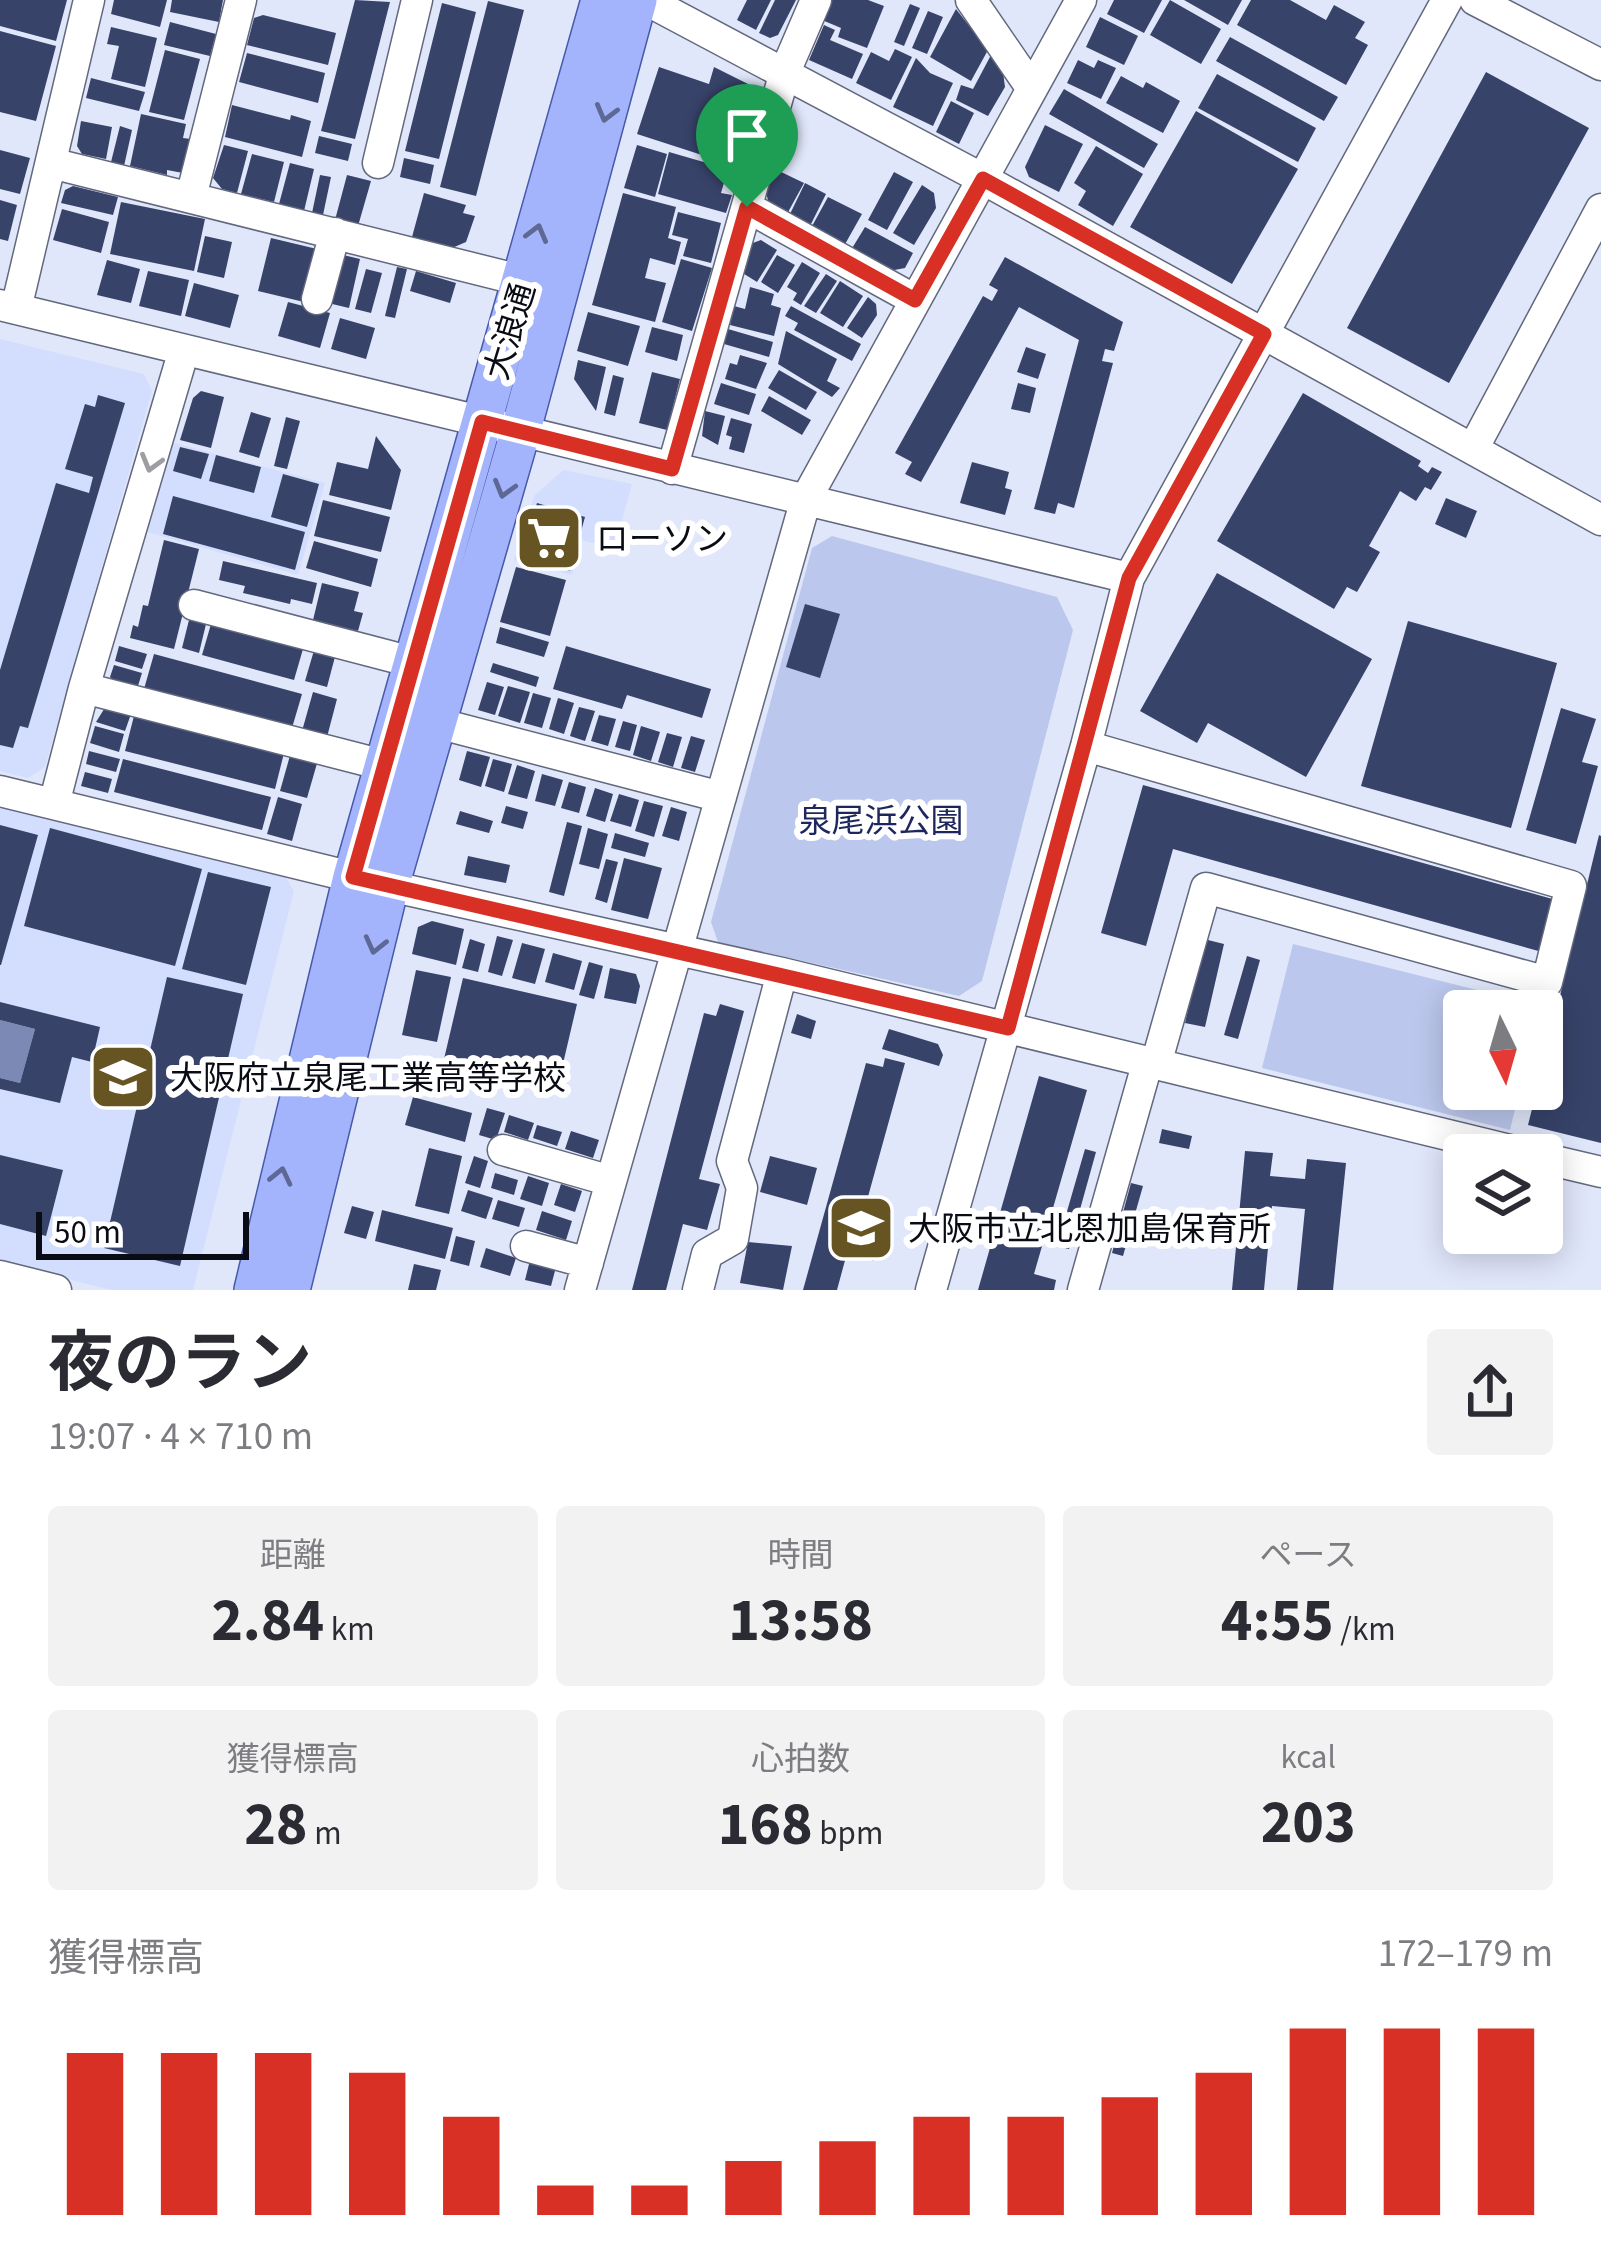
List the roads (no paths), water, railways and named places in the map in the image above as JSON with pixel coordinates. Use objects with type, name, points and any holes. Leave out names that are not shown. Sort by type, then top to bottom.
[{"type":"main road","name":"大浪通","points":[[290,1290],[371,881],[387,766],[602,0]]},
{"type":"main road","name":"大浪通","points":[[254,1290],[371,881],[437,723],[637,0]]},
{"type":"street","points":[[88,0],[51,163],[8,307],[1129,578]]},
{"type":"street","points":[[191,197],[241,0]]},
{"type":"street","points":[[377,163],[417,0]]},
{"type":"street","points":[[646,0],[983,179],[1601,520]]},
{"type":"street","points":[[672,469],[785,72],[816,0]]},
{"type":"street","points":[[971,0],[1032,89]]},
{"type":"street","points":[[526,1246],[584,1277],[806,499],[1081,0]]},
{"type":"street","points":[[932,1290],[1129,578],[1447,0]]},
{"type":"street","points":[[1475,0],[1601,65]]},
{"type":"street","points":[[51,163],[524,281]]},
{"type":"street","points":[[747,207],[915,300]]},
{"type":"street","points":[[1473,449],[1601,209]]},
{"type":"street","points":[[317,299],[335,233]]},
{"type":"street","points":[[55,804],[84,688],[184,350]]},
{"type":"street","points":[[194,605],[416,663]]},
{"type":"street","points":[[84,688],[387,766]]},
{"type":"street","points":[[437,723],[721,797]]},
{"type":"street","points":[[1083,1290],[1206,888],[1547,982],[1571,886],[1086,746]]},
{"type":"street","points":[[0,791],[782,973],[1444,1134]]},
{"type":"street","points":[[698,1290],[707,1254],[733,1239],[742,1188],[732,1161],[782,973]]},
{"type":"street","points":[[503,1150],[611,1181]]},
{"type":"street","points":[[1563,1163],[1601,1172]]},
{"type":"street","points":[[0,1276],[56,1290]]},
{"type":"place","name":"ローソン","points":[[549,538]]},
{"type":"place","name":"大阪府立泉尾工業高等学校","points":[[123,1077]]},
{"type":"place","name":"大阪市立北恩加島保育所","points":[[861,1228]]},
{"type":"park label","name":"泉尾浜公園","points":[[881,820]]}]
